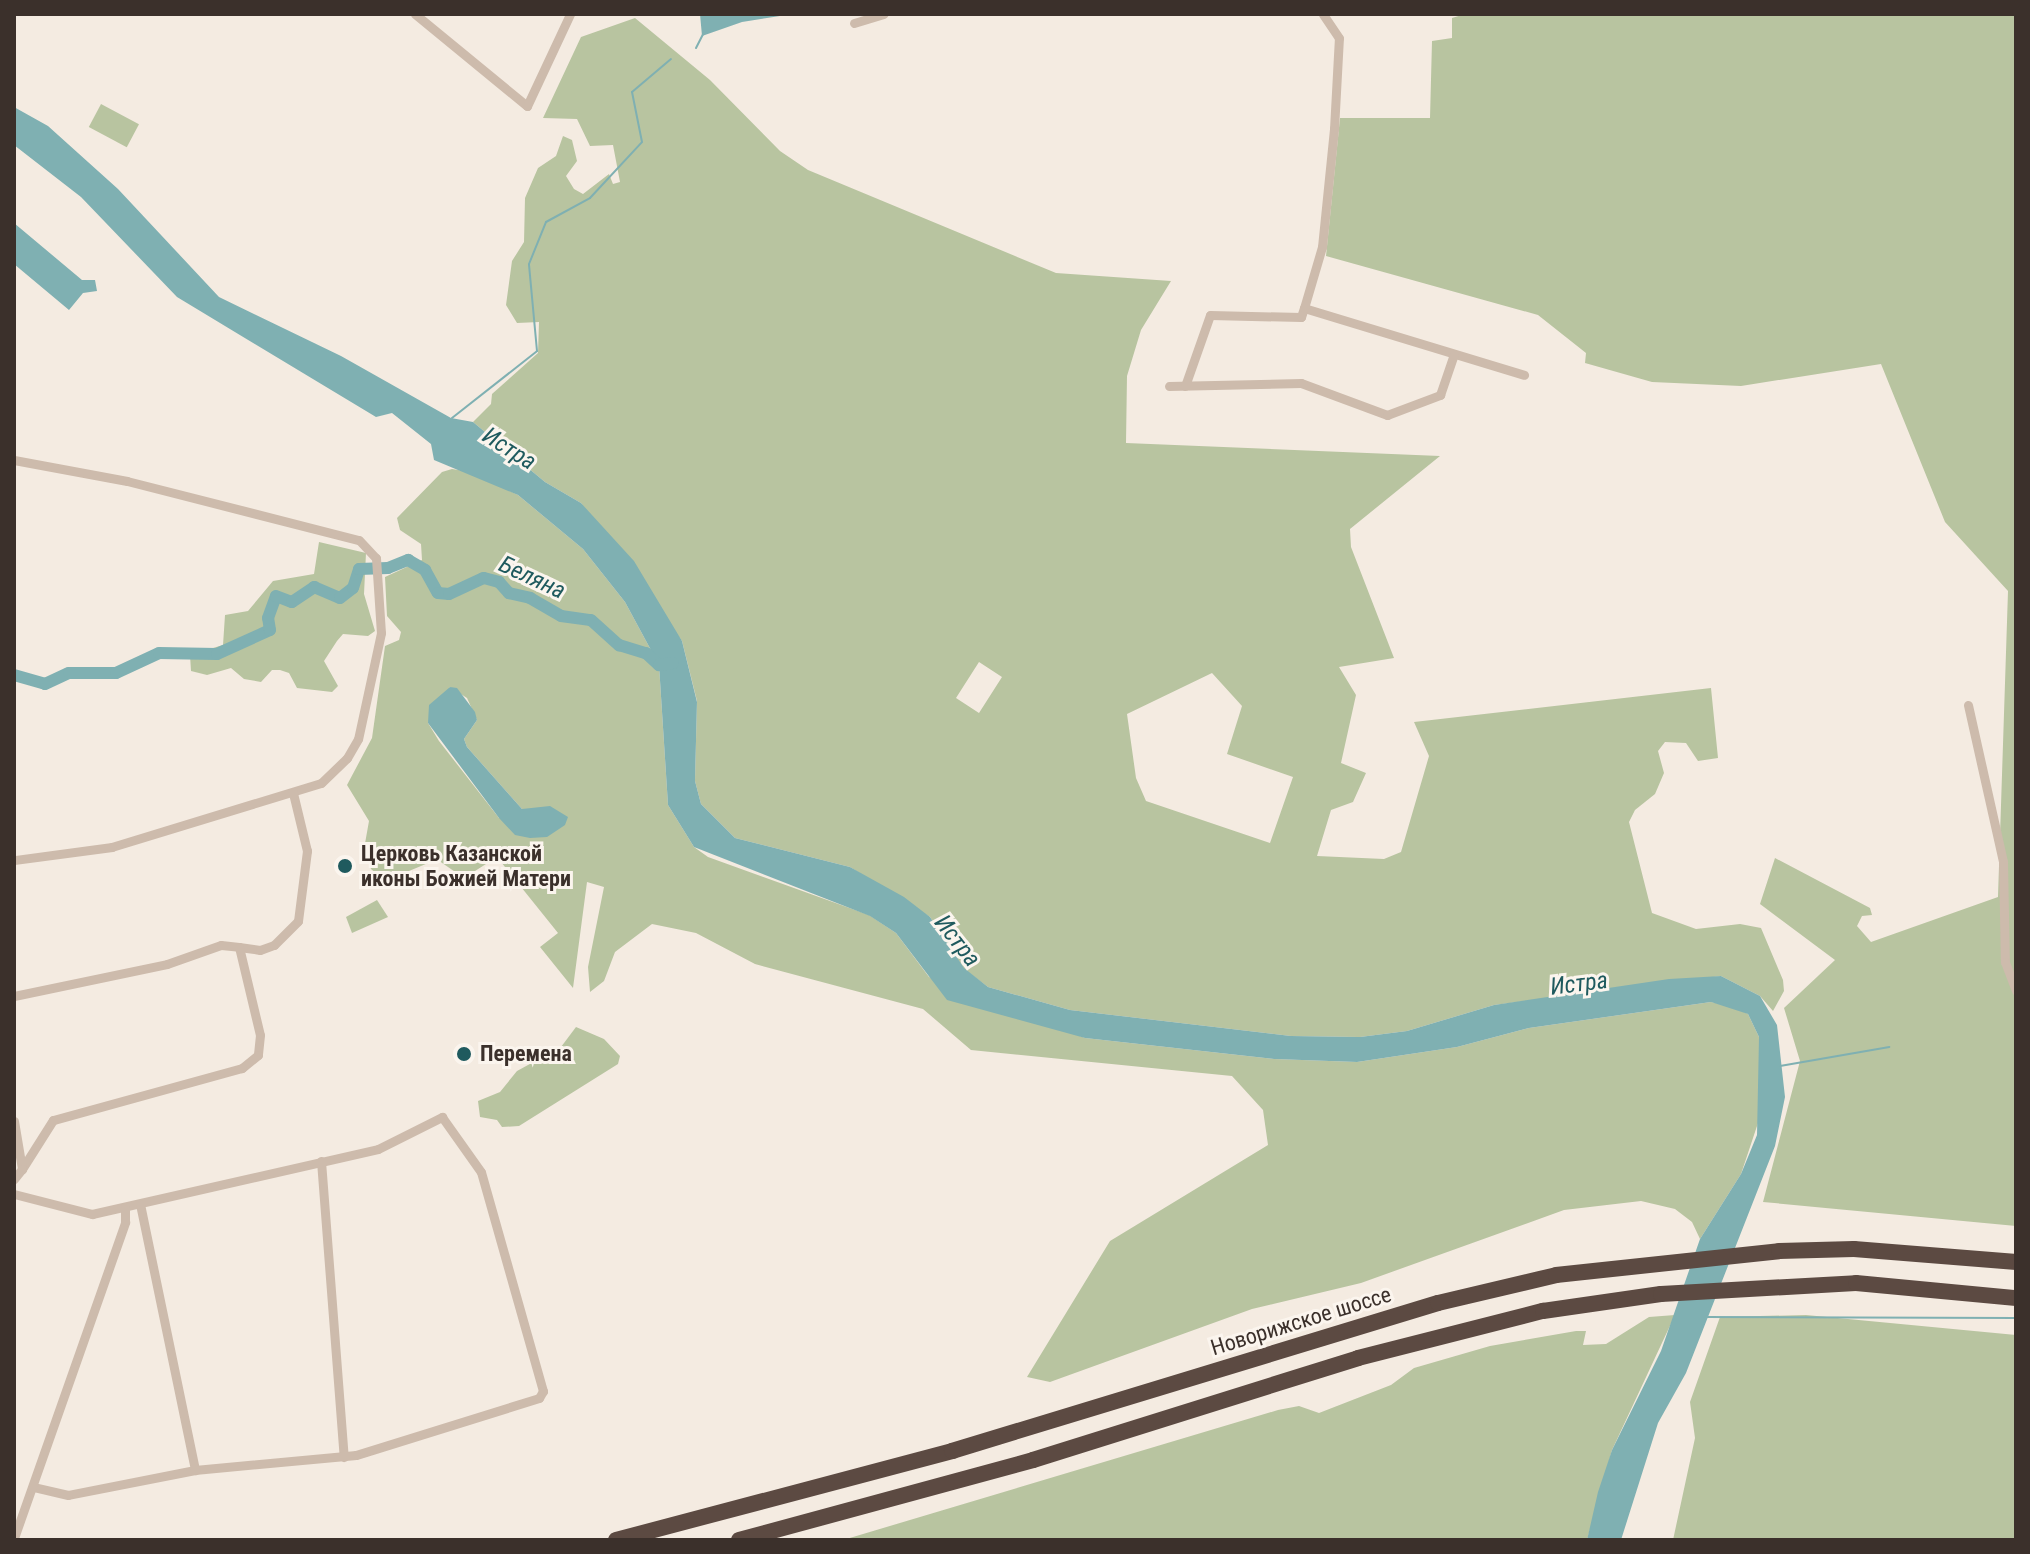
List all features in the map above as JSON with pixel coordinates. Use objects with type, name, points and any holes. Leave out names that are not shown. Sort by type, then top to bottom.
[{"type":"highway","name":"Новорижское шоссе","points":[[616,1540],[952,1451],[1438,1303],[1612,1266],[1779,1251],[1854,1249],[2016,1262]]},
{"type":"highway","points":[[739,1540],[1033,1460],[1358,1358],[1497,1321],[1611,1301],[1778,1286],[1856,1283],[2016,1298]]},
{"type":"street","points":[[415,14],[527,106],[570,14]]},
{"type":"street","points":[[854,23],[884,14]]},
{"type":"street","points":[[1185,386],[1210,315],[1301,317],[1322,247],[1334,129],[1339,38],[1323,14]]},
{"type":"street","points":[[1304,308],[1524,375]]},
{"type":"street","points":[[1169,386],[1301,383],[1387,415],[1440,395],[1454,354]]},
{"type":"street","points":[[14,460],[127,481],[359,540],[376,558],[381,633],[358,739],[331,775],[293,793],[112,847],[14,860]]},
{"type":"street","points":[[1968,705],[2003,862],[2005,962],[2016,991]]},
{"type":"street","points":[[14,996],[167,964],[221,945],[260,950],[274,945],[298,921],[307,851],[293,793]]},
{"type":"street","points":[[14,1179],[53,1120],[242,1068],[258,1055],[260,1035],[239,947]]},
{"type":"street","points":[[14,1195],[82,1214],[125,1207],[378,1149],[442,1117],[481,1172],[543,1391],[539,1398],[344,1457],[195,1470],[68,1495],[33,1487]]},
{"type":"street","points":[[14,1121],[22,1169]]},
{"type":"street","points":[[321,1161],[344,1457]]},
{"type":"street","points":[[140,1204],[195,1470]]},
{"type":"street","points":[[14,1538],[125,1222],[125,1207]]},
{"type":"green space","points":[[1465,14],[2016,14],[2016,1226],[1763,1202],[1800,1061],[1784,1008],[1835,960],[1760,904],[1775,858],[1870,908],[1872,915],[1862,916],[1857,926],[1871,942],[1998,897],[2008,591],[1945,522],[1881,364],[1741,386],[1652,382],[1585,363],[1586,353],[1538,315],[1326,256],[1340,118],[1430,118],[1432,41],[1452,38],[1452,18]]},
{"type":"green space","points":[[635,18],[710,80],[780,151],[808,170],[1056,273],[1171,281],[1141,330],[1127,376],[1126,443],[1440,456],[1350,529],[1351,547],[1394,658],[1339,667],[1356,695],[1341,763],[1366,773],[1353,802],[1331,810],[1317,856],[1384,859],[1401,852],[1429,756],[1414,722],[1711,688],[1718,758],[1698,761],[1686,743],[1665,742],[1658,751],[1664,773],[1655,794],[1635,810],[1629,822],[1652,913],[1696,929],[1740,924],[1761,928],[1783,980],[1784,991],[1773,1011],[1760,996],[1721,976],[1494,1005],[1407,1031],[1360,1037],[1291,1036],[1070,1010],[988,987],[964,969],[930,917],[850,867],[735,838],[701,804],[695,781],[697,701],[682,641],[581,503],[545,482],[473,422],[491,404],[492,394],[538,353],[539,322],[517,323],[506,305],[512,261],[524,242],[525,198],[538,168],[556,156],[563,136],[572,140],[577,161],[566,176],[574,189],[583,194],[609,174],[613,184],[620,182],[613,145],[590,146],[577,119],[543,118],[581,37]],"holes":[[[979,662],[1002,677],[979,713],[956,698]],[[1212,673],[1242,706],[1227,754],[1293,777],[1270,843],[1146,801],[1136,778],[1127,714]]]},
{"type":"green space","points":[[101,104],[139,124],[127,147],[89,127]]},
{"type":"green space","points":[[452,469],[471,472],[518,495],[583,549],[625,602],[659,665],[668,805],[694,847],[708,857],[869,915],[896,933],[929,977],[1085,1038],[1274,1059],[1357,1062],[1457,1047],[1529,1028],[1711,1002],[1735,1007],[1748,1014],[1759,1037],[1759,1120],[1741,1174],[1700,1239],[1692,1222],[1675,1209],[1641,1201],[1564,1210],[1361,1283],[1252,1309],[1050,1382],[1027,1377],[1110,1241],[1268,1145],[1263,1110],[1232,1076],[971,1050],[923,1009],[755,964],[696,933],[652,924],[615,952],[604,981],[590,992],[588,967],[604,887],[587,882],[573,988],[540,947],[558,933],[497,857],[464,878],[432,856],[433,861],[385,881],[371,869],[364,849],[369,821],[347,785],[372,738],[385,646],[399,640],[401,632],[387,616],[385,577],[422,560],[421,544],[400,530],[397,518],[442,472]],"holes":[[[450,687],[467,698],[477,720],[464,739],[467,747],[522,809],[542,810],[499,818],[439,741],[428,723]]]},
{"type":"green space","points":[[319,542],[366,553],[364,594],[375,631],[368,636],[343,634],[337,641],[324,661],[338,686],[332,692],[297,688],[289,673],[280,670],[272,670],[261,682],[244,679],[231,668],[207,675],[191,671],[190,655],[223,645],[225,615],[248,611],[273,581],[314,574]]},
{"type":"green space","points":[[377,900],[388,917],[352,933],[346,917]]},
{"type":"green space","points":[[576,1027],[604,1039],[620,1056],[618,1064],[519,1126],[502,1127],[497,1120],[480,1117],[478,1101],[500,1092],[517,1071],[561,1047]]},
{"type":"green space","points":[[1675,1315],[1612,1450],[1587,1540],[843,1540],[1278,1410],[1299,1406],[1319,1413],[1391,1385],[1414,1368],[1490,1346],[1576,1331],[1586,1331],[1583,1345],[1606,1344],[1649,1317]]},
{"type":"green space","points":[[1806,1315],[2016,1335],[2016,1540],[1673,1540],[1695,1438],[1690,1402],[1720,1317]]},
{"type":"water","points":[[700,14],[793,14],[742,22],[702,36]]},
{"type":"water","points":[[14,107],[48,126],[118,189],[219,297],[341,356],[451,418],[473,422],[545,482],[581,503],[634,561],[682,641],[697,702],[695,781],[701,804],[735,838],[850,867],[904,897],[930,917],[964,968],[988,987],[1070,1010],[1291,1036],[1360,1037],[1407,1031],[1494,1005],[1669,979],[1721,976],[1760,996],[1777,1025],[1785,1097],[1775,1146],[1686,1373],[1658,1423],[1621,1540],[1587,1540],[1612,1450],[1661,1351],[1700,1239],[1741,1174],[1757,1135],[1759,1037],[1748,1014],[1711,1002],[1529,1028],[1457,1047],[1357,1062],[1274,1059],[1085,1038],[947,1000],[896,933],[870,916],[694,847],[668,805],[659,665],[625,602],[583,549],[518,495],[434,460],[431,444],[392,413],[376,417],[177,297],[81,197],[14,145]]},
{"type":"water","points":[[14,223],[82,280],[95,280],[97,291],[83,293],[69,310],[14,264]]},
{"type":"water","points":[[450,687],[457,688],[475,712],[477,720],[464,739],[467,747],[522,809],[550,806],[568,817],[565,825],[547,837],[530,838],[515,835],[499,818],[428,723],[429,705]]},
{"type":"waterway","points":[[696,48],[703,34]]},
{"type":"waterway","points":[[452,418],[537,351],[529,264],[546,222],[590,198],[642,142],[632,92],[671,59]]},
{"type":"waterway","name":"Беляна","points":[[14,675],[45,684],[69,673],[116,673],[159,653],[217,654],[270,630],[268,618],[276,596],[292,602],[314,587],[340,598],[353,588],[359,569],[388,568],[408,560],[425,570],[438,593],[449,594],[484,578],[499,582],[509,593],[530,598],[561,616],[591,620],[619,645],[646,653],[659,665],[673,663]]},
{"type":"waterway","points":[[1780,1066],[1889,1047]]},
{"type":"waterway","points":[[1705,1317],[2016,1318]]},
{"type":"place","name":"Церковь Казанской иконы Божией Матери","points":[[345,866]]},
{"type":"place","name":"Перемена","points":[[464,1054]]},
{"type":"water label","name":"Истра","points":[[509,449]]},
{"type":"water label","name":"Истра","points":[[957,941]]},
{"type":"water label","name":"Истра","points":[[1579,984]]}]
